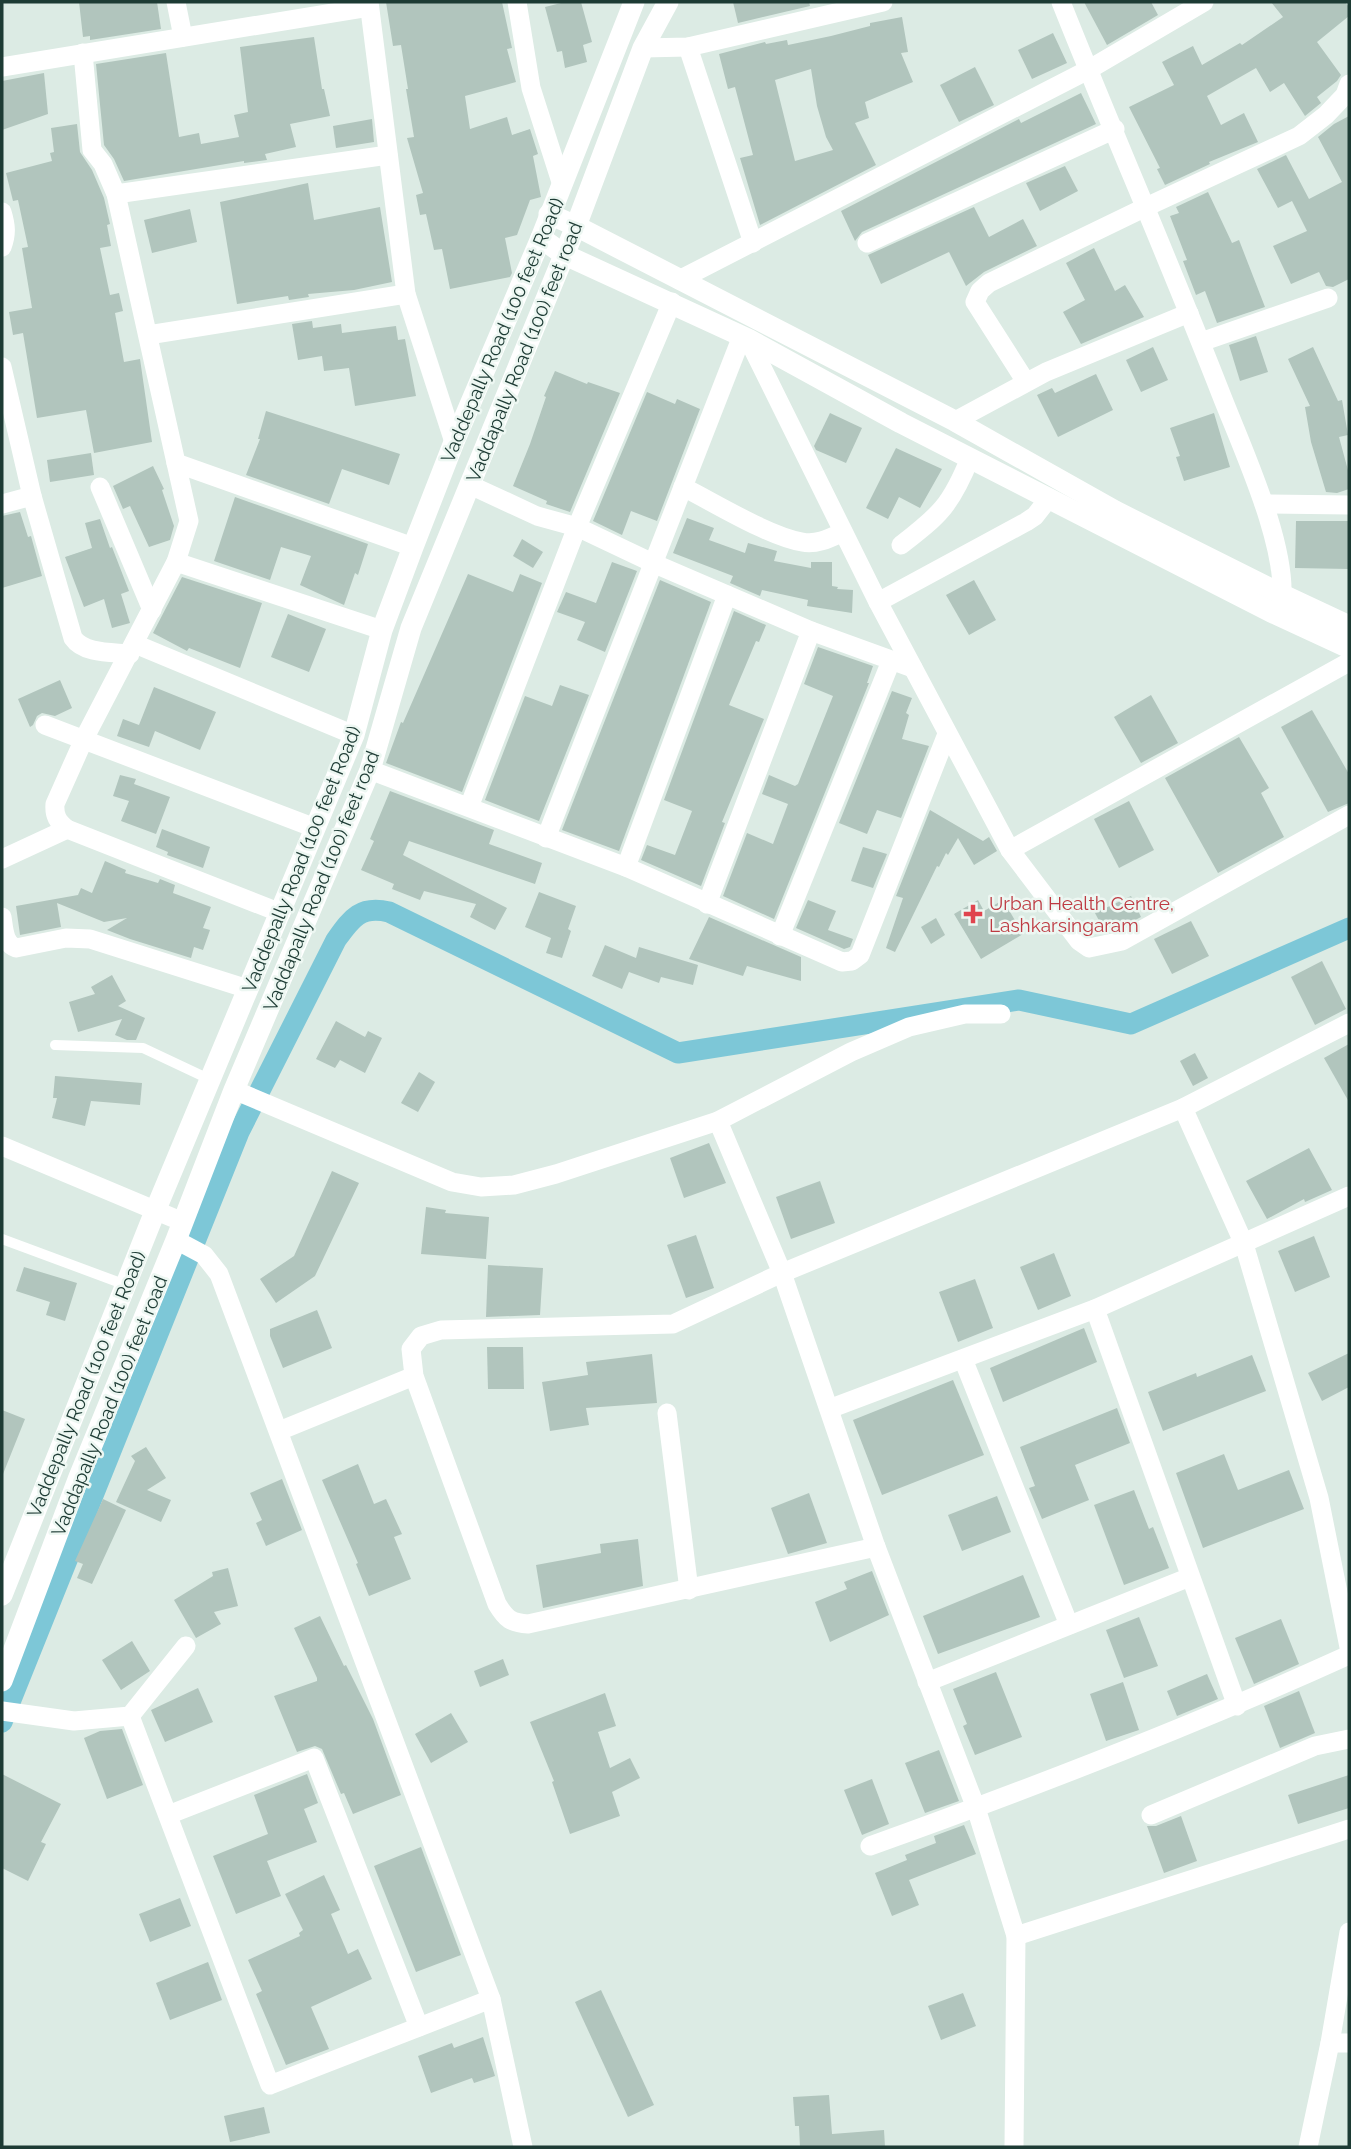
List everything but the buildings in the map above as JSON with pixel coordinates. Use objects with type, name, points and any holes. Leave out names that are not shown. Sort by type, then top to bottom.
[{"type":"main road","name":"Vaddepally Road (100 feet Road)","points":[[2,1595],[156,1209],[354,736],[382,630],[413,547],[454,442],[541,238],[634,2]]},
{"type":"main road","name":"Vaddapally Road (100) feet road","points":[[2,1681],[79,1477],[181,1236],[370,770],[411,628],[576,226],[643,48],[668,2]]},
{"type":"main road","points":[[549,214],[955,422],[1281,606],[1349,648]]},
{"type":"main road","points":[[541,238],[564,254],[745,338],[1049,498],[1281,606],[1349,626]]},
{"type":"street","points":[[176,2],[183,37]]},
{"type":"street","points":[[517,2],[531,88],[562,185]]},
{"type":"street","points":[[643,48],[688,47],[883,2]]},
{"type":"street","points":[[1061,2],[1115,129],[1264,504],[1278,559],[1281,606]]},
{"type":"street","points":[[679,280],[1088,70],[1198,8],[1204,2]]},
{"type":"street","points":[[2,67],[369,4],[406,294],[454,442]]},
{"type":"street","points":[[688,47],[753,243]]},
{"type":"street","points":[[82,54],[92,150],[103,164],[116,194],[189,521],[176,562],[84,739],[55,804],[54,814],[67,830],[282,909]]},
{"type":"street","points":[[1026,382],[975,302],[980,291],[989,283],[1299,136],[1326,115],[1345,95],[1349,84]]},
{"type":"street","points":[[867,243],[1115,129]]},
{"type":"street","points":[[116,194],[388,155]]},
{"type":"street","points":[[2,212],[6,223],[6,237],[2,247]]},
{"type":"street","points":[[148,335],[406,294]]},
{"type":"street","points":[[1201,342],[1328,298]]},
{"type":"street","points":[[469,807],[578,527],[672,302]]},
{"type":"street","points":[[955,422],[1026,382],[1189,313]]},
{"type":"street","points":[[546,838],[683,487],[745,338]]},
{"type":"street","points":[[745,338],[878,602],[1010,850],[1079,941],[1089,948],[1122,941],[1349,815]]},
{"type":"street","points":[[2,367],[32,496],[77,644],[91,650],[132,649],[354,736]]},
{"type":"street","points":[[901,545],[949,503],[970,458]]},
{"type":"street","points":[[176,463],[413,547]]},
{"type":"street","points":[[470,485],[537,516],[578,527],[654,564],[811,631],[913,668]]},
{"type":"street","points":[[100,486],[152,610]]},
{"type":"street","points":[[683,487],[772,532],[803,542],[824,541],[843,532]]},
{"type":"street","points":[[2,504],[32,496]]},
{"type":"street","points":[[878,602],[1026,522],[1035,516],[1049,498]]},
{"type":"street","points":[[1264,504],[1349,505]]},
{"type":"street","points":[[176,562],[382,630]]},
{"type":"street","points":[[626,867],[727,595]]},
{"type":"street","points":[[707,904],[811,631]]},
{"type":"street","points":[[780,936],[891,661]]},
{"type":"street","points":[[1010,850],[1349,662]]},
{"type":"street","points":[[46,725],[311,837]]},
{"type":"street","points":[[370,770],[626,867],[842,962],[852,961],[860,955],[947,734]]},
{"type":"street","points":[[2,859],[67,830]]},
{"type":"street","points":[[2,917],[7,940],[16,948],[66,938],[90,939],[248,989]]},
{"type":"street","points":[[240,1092],[452,1182],[481,1187],[514,1185],[718,1121],[851,1052],[909,1027],[965,1014],[1001,1014]]},
{"type":"street","points":[[876,1547],[528,1624],[514,1623],[505,1618],[497,1604],[414,1376],[411,1349],[421,1336],[441,1330],[673,1324],[782,1273],[1183,1108],[1349,1023]]},
{"type":"street","points":[[1183,1108],[1244,1244],[1319,1498],[1349,1647]]},
{"type":"street","points":[[718,1121],[782,1273],[876,1547],[976,1808],[1016,1936],[1014,2147]]},
{"type":"street","points":[[2,1146],[156,1209],[181,1236],[204,1255],[219,1274],[491,1999],[523,2147]]},
{"type":"street","points":[[829,1409],[1095,1309],[1349,1196]]},
{"type":"street","points":[[1095,1309],[1237,1706]]},
{"type":"street","points":[[963,1359],[1069,1625]]},
{"type":"street","points":[[279,1431],[414,1376]]},
{"type":"street","points":[[667,1413],[689,1590]]},
{"type":"street","points":[[927,1682],[1190,1577]]},
{"type":"street","points":[[2,1711],[74,1721],[130,1716],[186,1646]]},
{"type":"street","points":[[870,1846],[976,1808],[1237,1706],[1349,1655]]},
{"type":"street","points":[[130,1716],[270,2085],[491,1999]]},
{"type":"street","points":[[1151,1815],[1315,1746],[1349,1739]]},
{"type":"street","points":[[168,1815],[314,1758],[419,2027]]},
{"type":"street","points":[[1016,1936],[1349,1829]]},
{"type":"street","points":[[1308,2147],[1339,2043],[1349,1933]]},
{"type":"lane","points":[[55,1045],[143,1048],[212,1080]]},
{"type":"lane","points":[[2,1239],[126,1285]]},
{"type":"waterway","points":[[2,1722],[239,1132],[336,940],[352,920],[363,912],[389,912],[678,1053],[1019,1000],[1131,1024],[1349,928]]},
{"type":"place","name":"Urban Health Centre, Lashkarsingaram","points":[[973,914]]}]
